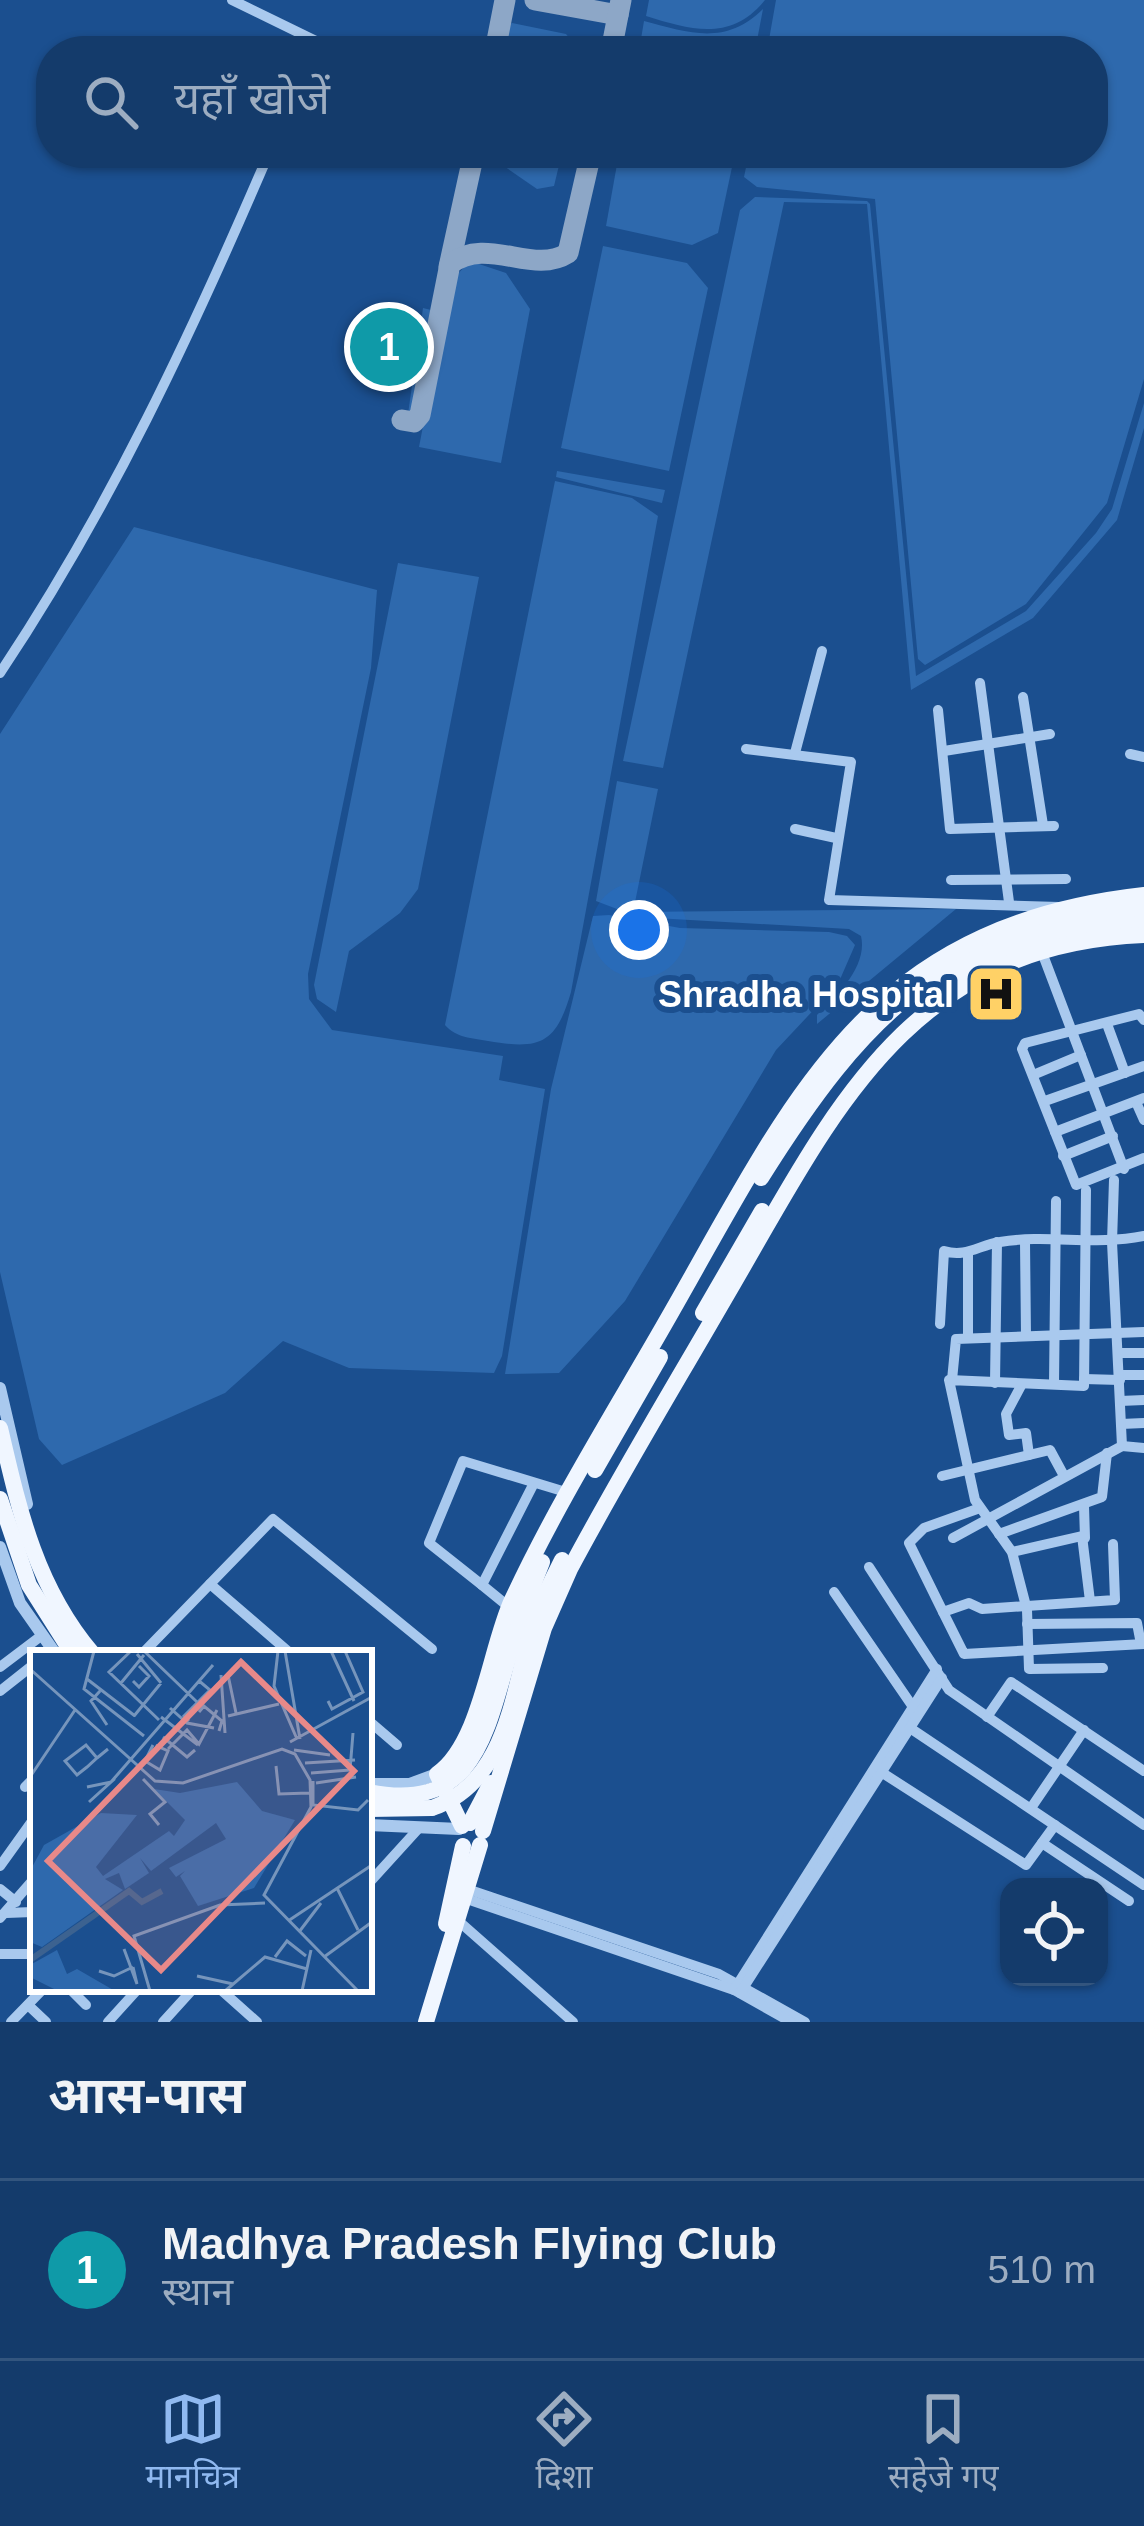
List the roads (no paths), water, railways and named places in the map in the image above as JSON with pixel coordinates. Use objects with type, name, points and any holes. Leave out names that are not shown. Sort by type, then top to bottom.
[{"type":"main road","points":[[415,2022],[453,1916],[466,1894],[468,1833],[440,1771],[467,1734],[509,1607],[822,1060],[885,997],[945,955],[987,933],[1062,908],[1144,895]]},
{"type":"main road","points":[[372,1788],[429,1792],[451,1782],[475,1757],[542,1562],[571,1497],[751,1195],[849,1049],[916,989],[994,945],[1070,919],[1144,907]]},
{"type":"main road","points":[[426,2022],[468,1833],[502,1768],[544,1628],[585,1528],[832,1092],[857,1062],[944,987],[989,962],[1068,933],[1144,920]]},
{"type":"main road","points":[[372,1809],[432,1808],[460,1796],[481,1776],[502,1736],[538,1612],[562,1560],[818,1136],[865,1069],[968,985],[1100,938],[1144,935]]},
{"type":"main road","points":[[0,1427],[34,1556],[84,1646]]},
{"type":"main road","points":[[0,1499],[29,1585],[84,1646]]},
{"type":"street","points":[[232,0],[306,36]]},
{"type":"street","points":[[0,673],[104,504],[184,346],[262,168]]},
{"type":"street","points":[[795,753],[822,651]]},
{"type":"street","points":[[980,683],[1009,902]]},
{"type":"street","points":[[938,710],[950,829],[1049,825],[1023,697]]},
{"type":"street","points":[[944,751],[987,748],[1050,734]]},
{"type":"street","points":[[746,748],[851,762],[829,900],[1009,902],[1062,908]]},
{"type":"street","points":[[795,829],[836,838]]},
{"type":"street","points":[[951,880],[1066,879]]},
{"type":"street","points":[[1043,955],[1124,1169]]},
{"type":"street","points":[[1144,1020],[1138,1014],[1022,1046],[1076,1185],[1144,1158]]},
{"type":"street","points":[[1107,1024],[1125,1073]]},
{"type":"street","points":[[1033,1075],[1081,1055]]},
{"type":"street","points":[[1045,1101],[1144,1066]]},
{"type":"street","points":[[1055,1132],[1140,1100],[1144,1120]]},
{"type":"street","points":[[1063,1156],[1113,1136]]},
{"type":"street","points":[[1114,1180],[1112,1242],[1122,1446]]},
{"type":"street","points":[[952,1380],[1084,1386],[1086,1190]]},
{"type":"street","points":[[1054,1384],[1056,1201]]},
{"type":"street","points":[[940,1324],[944,1251],[968,1253],[997,1242],[1083,1244],[1144,1236]]},
{"type":"street","points":[[995,1382],[997,1242]]},
{"type":"street","points":[[1025,1242],[1026,1336]]},
{"type":"street","points":[[968,1253],[968,1338]]},
{"type":"street","points":[[1103,1668],[1029,1670],[1028,1624],[1012,1552],[984,1514],[969,1468],[952,1380],[953,1340],[1144,1332]]},
{"type":"street","points":[[1119,1353],[1144,1353]]},
{"type":"street","points":[[1084,1379],[1144,1375]]},
{"type":"street","points":[[1022,1384],[1006,1414],[1009,1435],[1026,1433],[1029,1455]]},
{"type":"street","points":[[0,1388],[34,1535],[84,1646]]},
{"type":"street","points":[[1120,1401],[1144,1400]]},
{"type":"street","points":[[1121,1424],[1144,1424]]},
{"type":"street","points":[[953,1538],[984,1514],[1107,1453],[1122,1446],[1144,1448]]},
{"type":"street","points":[[942,1475],[1050,1450],[1063,1474]]},
{"type":"street","points":[[999,1534],[1102,1497],[1107,1453]]},
{"type":"street","points":[[509,1607],[429,1543],[463,1462],[571,1497]]},
{"type":"street","points":[[482,1585],[534,1483]]},
{"type":"street","points":[[1084,1506],[1090,1601]]},
{"type":"street","points":[[984,1514],[924,1528],[909,1543],[964,1654],[1143,1644],[1137,1623],[1028,1624]]},
{"type":"street","points":[[146,1650],[273,1519],[432,1649]]},
{"type":"street","points":[[1012,1552],[1085,1538]]},
{"type":"street","points":[[943,1612],[968,1603],[982,1609],[1115,1600],[1113,1544]]},
{"type":"street","points":[[0,1547],[20,1603],[53,1650]]},
{"type":"street","points":[[869,1567],[949,1690],[1144,1825]]},
{"type":"street","points":[[209,1584],[286,1650]]},
{"type":"street","points":[[835,1592],[913,1707]]},
{"type":"street","points":[[41,1636],[41,1650]]},
{"type":"street","points":[[0,1667],[41,1636]]},
{"type":"street","points":[[0,1691],[30,1667]]},
{"type":"street","points":[[739,1988],[913,1707],[939,1674]]},
{"type":"street","points":[[739,1988],[910,1728],[939,1674]]},
{"type":"street","points":[[987,1717],[1011,1682],[1144,1771]]},
{"type":"street","points":[[372,1724],[397,1745]]},
{"type":"street","points":[[910,1728],[1144,1885]]},
{"type":"street","points":[[1031,1808],[1084,1730]]},
{"type":"street","points":[[372,1788],[410,1784],[440,1771]]},
{"type":"street","points":[[881,1772],[1026,1865],[1055,1825]]},
{"type":"street","points":[[0,1866],[30,1824]]},
{"type":"street","points":[[372,1826],[468,1833]]},
{"type":"street","points":[[372,1880],[419,1828]]},
{"type":"street","points":[[1042,1843],[1129,1901]]},
{"type":"street","points":[[2,1915],[30,1884]]},
{"type":"street","points":[[0,1889],[16,1902]]},
{"type":"street","points":[[466,1894],[648,1947],[806,2022]]},
{"type":"street","points":[[453,1916],[573,2022]]},
{"type":"street","points":[[739,1988],[791,2022]]},
{"type":"street","points":[[11,2022],[40,1992]]},
{"type":"street","points":[[73,1992],[86,2005]]},
{"type":"street","points":[[110,2021],[135,1992]]},
{"type":"street","points":[[165,2021],[190,1992]]},
{"type":"street","points":[[223,1992],[249,2020]]},
{"type":"street","points":[[28,2005],[46,2022]]},
{"type":"place","name":"Madhya Pradesh Flying Club","points":[[389,347]]},
{"type":"place","name":"Shradha Hospital","points":[[996,994]]}]
